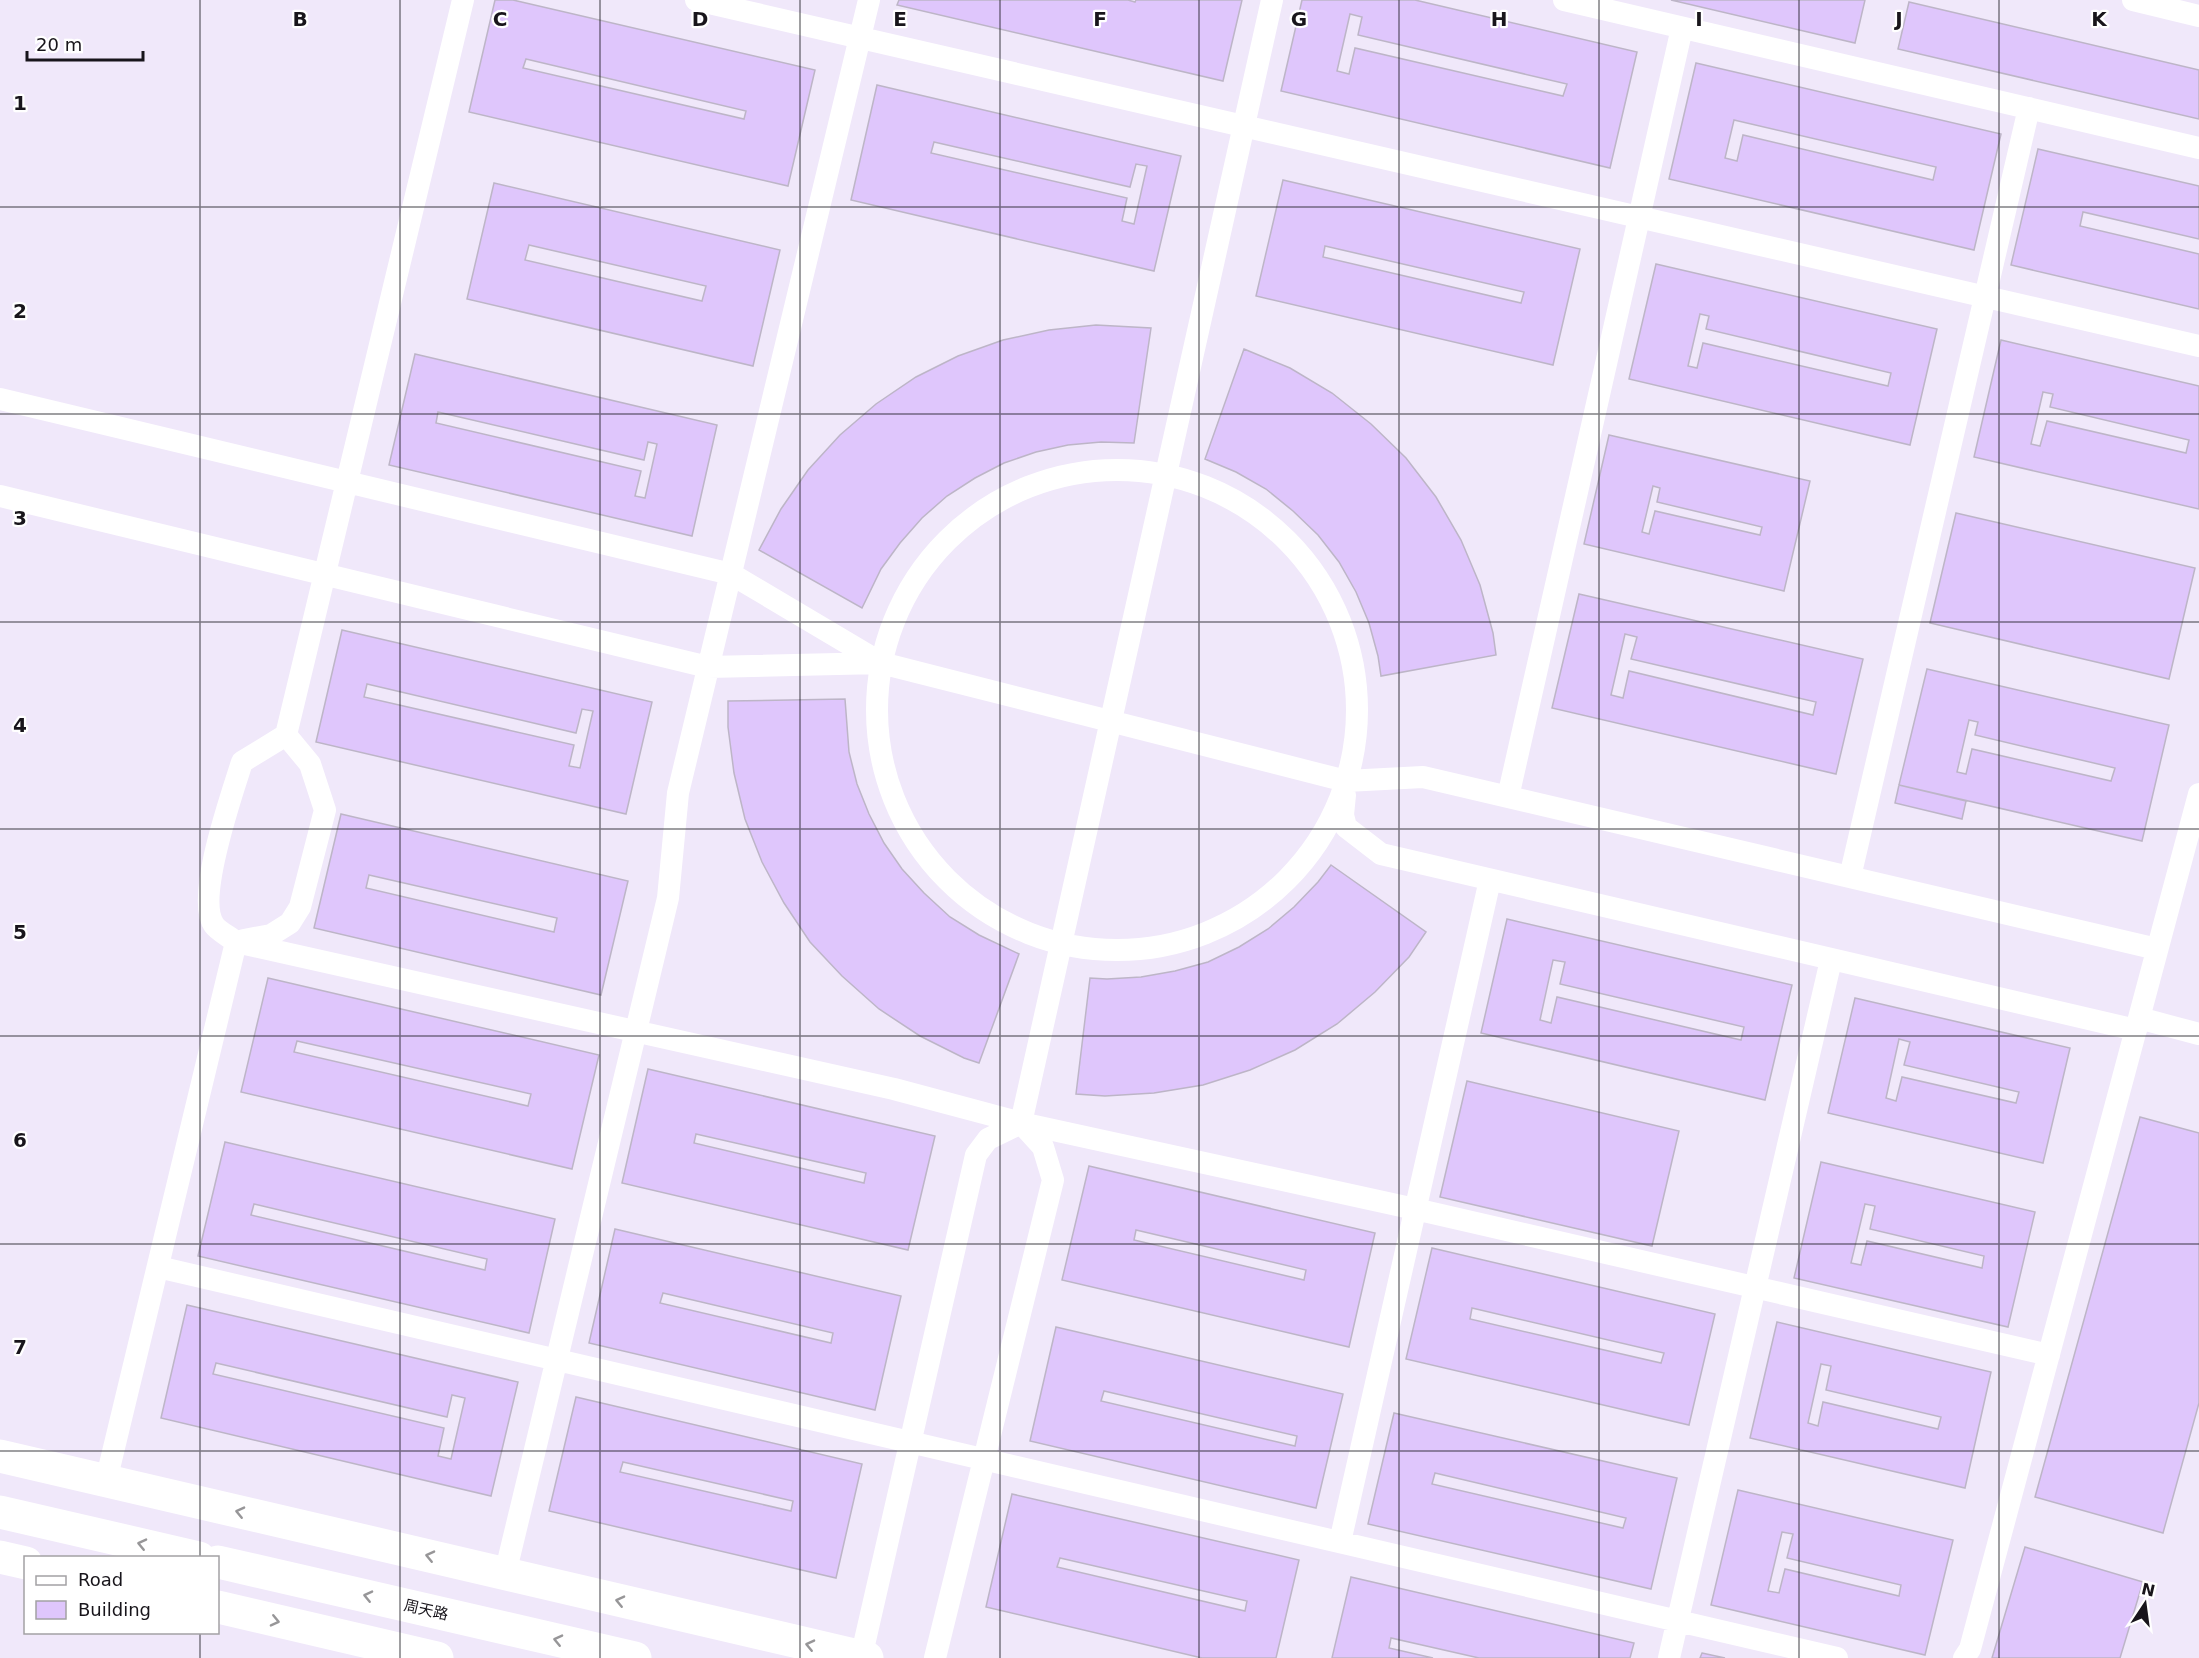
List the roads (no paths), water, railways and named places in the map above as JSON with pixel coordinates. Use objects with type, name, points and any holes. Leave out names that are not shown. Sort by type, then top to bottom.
[{"type":"street","points":[[0,1456],[863,1658]]},
{"type":"street","points":[[0,1512],[195,1556]]},
{"type":"street","points":[[0,1557],[24,1563]]},
{"type":"street","name":"周天路","points":[[219,1562],[635,1658]]},
{"type":"street","points":[[219,1607],[437,1658]]},
{"type":"lane","points":[[463,0],[286,735],[242,762],[221,826],[207,902],[214,925],[236,942],[894,1089],[1021,1123],[1415,1209],[2049,1355]]},
{"type":"lane","points":[[696,0],[2199,346]]},
{"type":"lane","points":[[505,1574],[668,898],[678,793],[869,0]]},
{"type":"lane","points":[[1021,1123],[1272,0]]},
{"type":"lane","points":[[1564,0],[2199,148]]},
{"type":"lane","points":[[2133,0],[2199,16]]},
{"type":"lane","points":[[1508,797],[1682,27]]},
{"type":"lane","points":[[1850,877],[2029,108]]},
{"type":"lane","points":[[0,399],[731,574],[881,663]]},
{"type":"lane","points":[[1094,471],[1131,471],[1166,475],[1203,487],[1237,502],[1268,524],[1295,549],[1318,579],[1337,613],[1350,649],[1357,687],[1358,726],[1352,764],[1340,801],[1322,836],[1300,867],[1272,894],[1240,916],[1205,933],[1168,945],[1130,950],[1091,949],[1061,943],[1016,928],[982,909],[953,886],[928,859],[908,828],[892,796],[882,760],[876,724],[877,687],[881,663],[895,616],[912,584],[933,554],[960,528],[989,507],[1031,487],[1057,478],[1094,471]]},
{"type":"lane","points":[[0,496],[708,667],[881,663],[1346,781],[1423,777],[2157,949]]},
{"type":"lane","points":[[236,942],[271,935],[290,923],[300,907],[325,810],[310,764],[286,735]]},
{"type":"lane","points":[[1346,781],[1343,815],[1346,827],[1381,854],[1831,960],[2137,1024],[2199,1034]]},
{"type":"lane","points":[[1964,1658],[1970,1649],[2157,949],[2189,872],[2199,794]]},
{"type":"lane","points":[[1340,1542],[1490,880]]},
{"type":"lane","points":[[106,1481],[236,942]]},
{"type":"lane","points":[[1669,1658],[1831,960]]},
{"type":"lane","points":[[863,1658],[976,1155],[988,1139],[1021,1123]]},
{"type":"lane","points":[[935,1658],[1053,1180],[1043,1148],[1021,1123]]},
{"type":"lane","points":[[158,1267],[1838,1658]]}]
